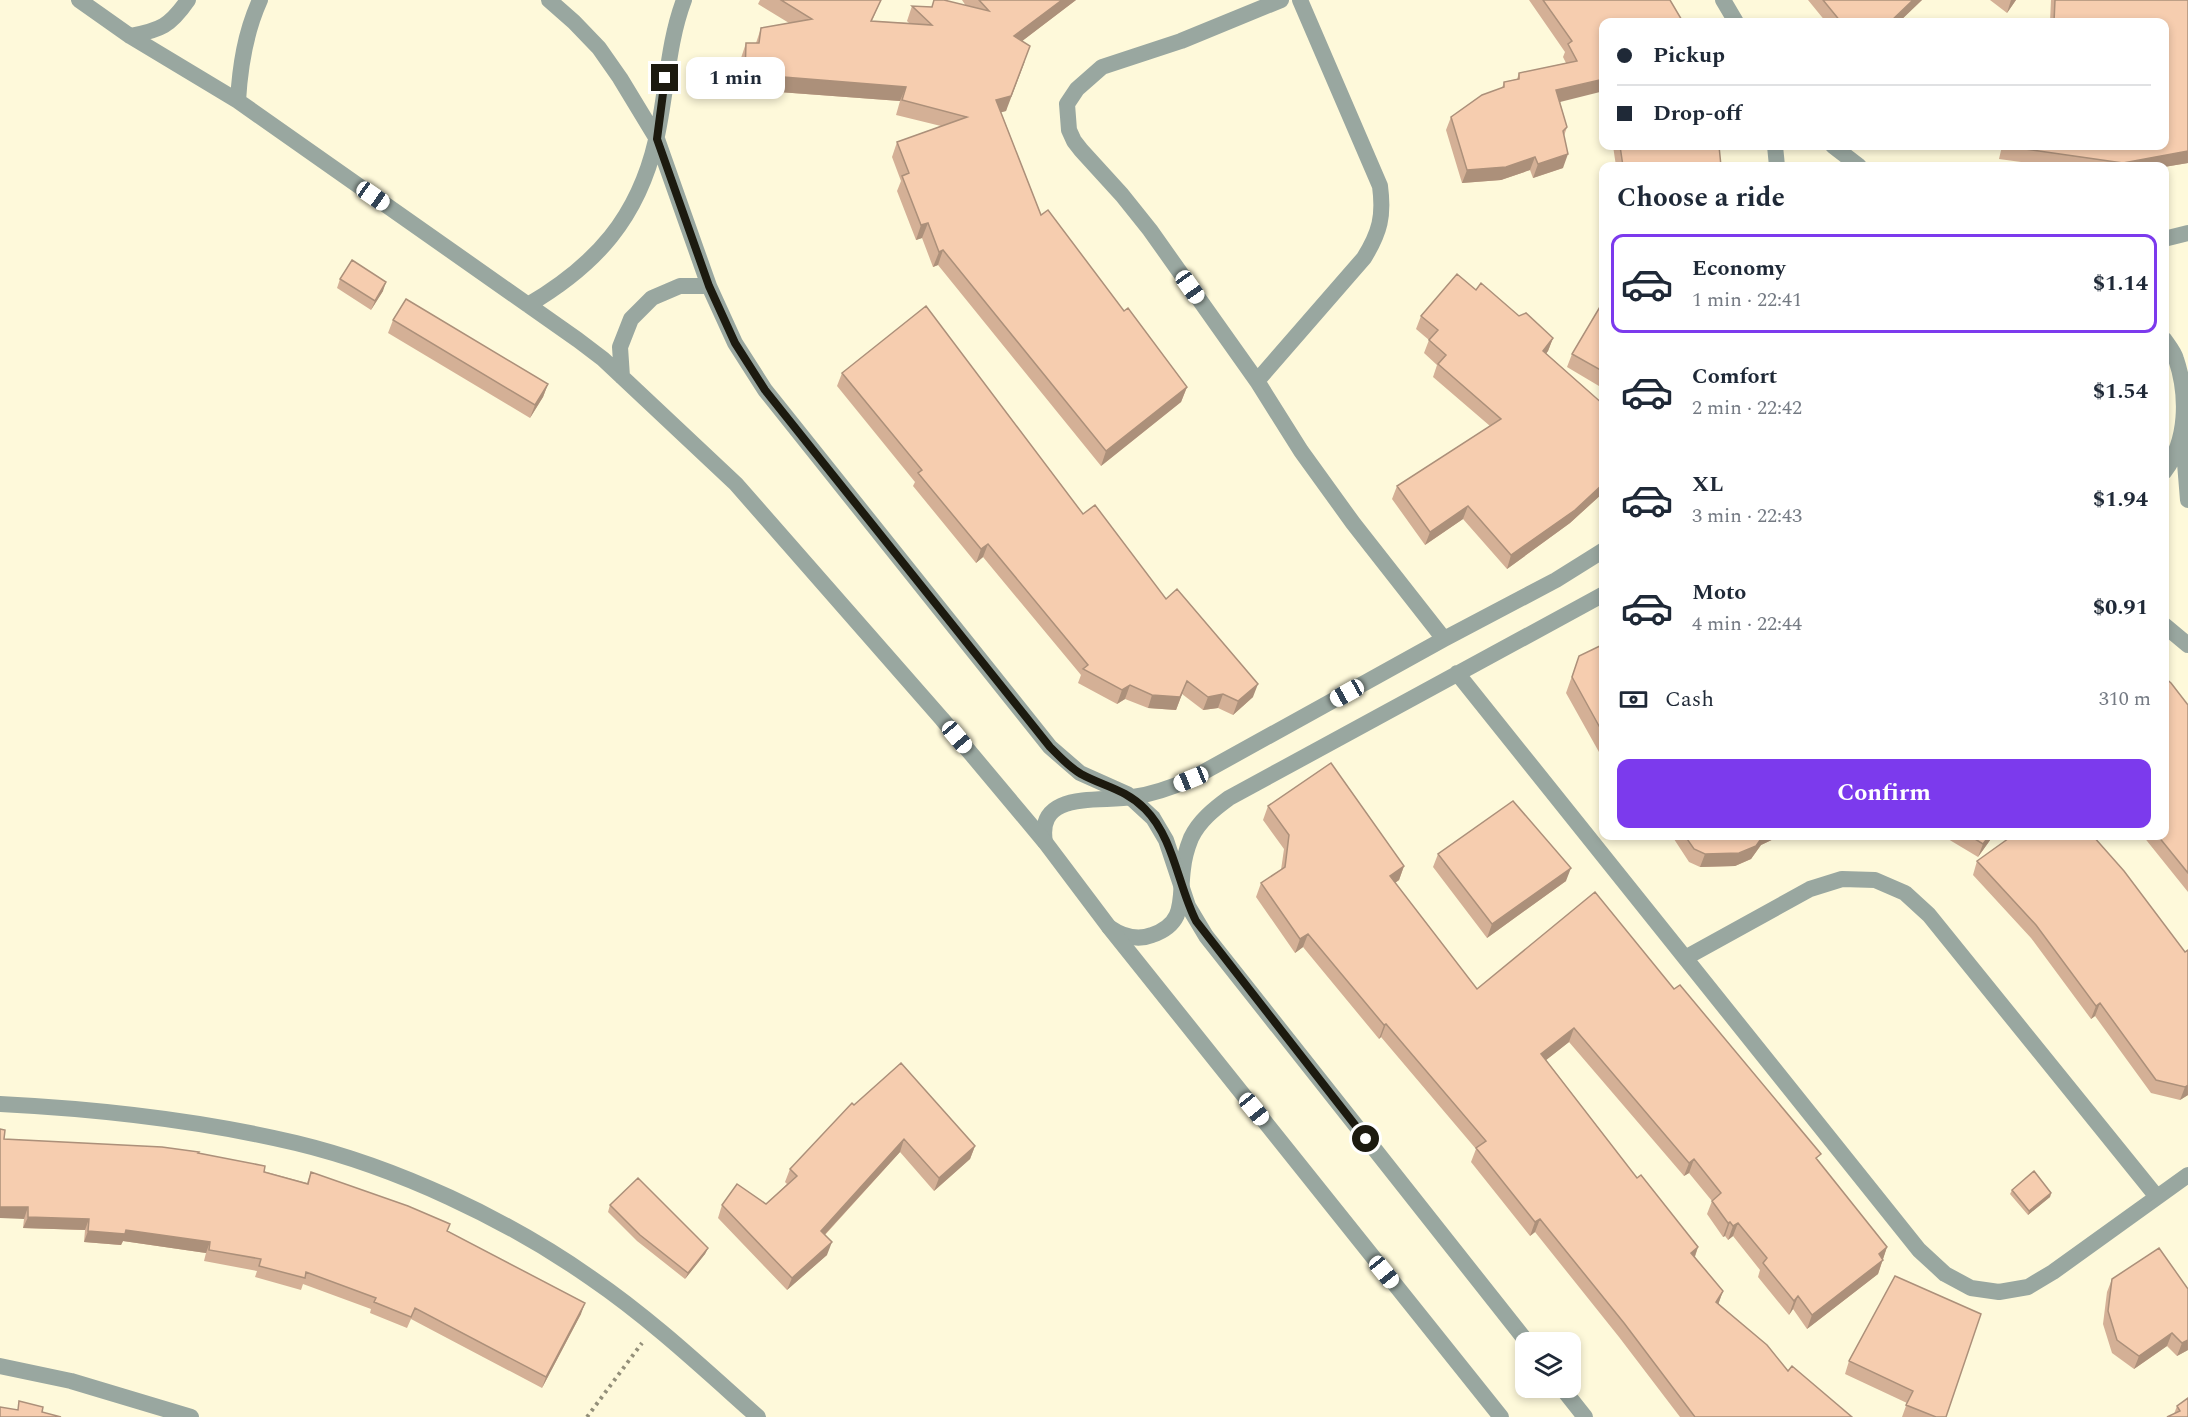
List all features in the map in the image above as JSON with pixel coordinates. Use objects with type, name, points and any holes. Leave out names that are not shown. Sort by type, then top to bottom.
[{"type":"street","points":[[79,0],[130,36],[238,101],[603,359],[736,484],[920,693],[1045,842],[1109,927],[1501,1417]]},
{"type":"street","points":[[130,36],[154,32],[175,18],[188,0]]},
{"type":"street","points":[[238,101],[240,67],[247,34],[260,0]]},
{"type":"street","points":[[549,0],[599,48],[657,139],[709,286],[735,343],[765,390],[1050,747],[1080,773],[1118,789],[1132,798],[1153,818],[1160,828],[1188,906],[1206,936],[1519,1332]]},
{"type":"street","points":[[528,305],[560,286],[588,263],[612,237],[632,206],[647,173],[657,139],[672,41],[684,0]]},
{"type":"street","points":[[1281,0],[1181,41],[1102,67],[1077,88],[1067,104],[1069,130],[1074,141],[1143,221],[1257,381],[1301,451],[1353,523],[1444,639]]},
{"type":"street","points":[[1257,381],[1364,258],[1381,224],[1383,205],[1380,186],[1300,0]]},
{"type":"street","points":[[1723,0],[1734,18]]},
{"type":"street","points":[[1838,150],[1853,162]]},
{"type":"street","points":[[2169,238],[2188,232]]},
{"type":"street","points":[[622,377],[620,347],[631,319],[652,298],[680,286],[709,286]]},
{"type":"street","points":[[2169,347],[2176,359],[2186,404],[2183,432],[2178,449],[2169,464]]},
{"type":"street","points":[[2183,432],[2188,500]]},
{"type":"street","points":[[1045,842],[1043,833],[1045,823],[1058,807],[1073,801],[1132,798],[1171,788],[1191,779],[1444,639],[1556,580],[1599,553]]},
{"type":"street","points":[[1109,927],[1132,938],[1159,933],[1169,926],[1182,902],[1182,871],[1185,853],[1192,836],[1214,808],[1599,597]]},
{"type":"street","points":[[2169,629],[2188,645]]},
{"type":"street","points":[[1457,673],[1919,1251],[1945,1274],[1971,1288],[2000,1292],[2028,1287],[2054,1272],[2188,1175]]},
{"type":"street","points":[[1685,958],[1810,889],[1842,879],[1875,880],[1905,893],[1929,915],[2157,1197]]},
{"type":"street","points":[[0,1104],[117,1113],[219,1126],[298,1143],[375,1168],[450,1198],[522,1235],[590,1277],[655,1325],[758,1417]]},
{"type":"street","points":[[0,1366],[71,1381],[191,1417]]},
{"type":"street","points":[[1570,1398],[1585,1417]]},
{"type":"path","points":[[587,1417],[655,1325]]},
{"type":"building","points":[[781,0],[881,0],[871,21],[932,25],[912,6],[932,7],[934,0],[944,0],[989,11],[979,0],[1062,0],[1014,36],[1030,46],[1011,96],[996,100],[1041,215],[1048,210],[1124,311],[1128,308],[1187,387],[1106,451],[943,250],[939,252],[928,223],[921,225],[902,176],[909,173],[897,142],[967,117],[902,100],[906,87],[745,74],[746,43],[759,43],[761,28],[812,19]]},
{"type":"building","points":[[1543,0],[1670,0],[1681,18],[1599,18],[1599,80],[1556,90],[1567,127],[1563,131],[1568,154],[1538,164],[1535,157],[1506,167],[1467,170],[1451,117],[1482,95],[1504,87],[1504,82],[1519,79],[1519,73],[1577,61],[1568,44],[1572,41]]},
{"type":"building","points":[[1823,0],[1913,0],[1894,18],[1838,18]]},
{"type":"building","points":[[2055,0],[2188,0],[2188,151],[2128,162],[2116,162],[2032,150],[2169,150],[2169,18],[2054,18]]},
{"type":"building","points":[[1621,150],[1719,150],[1721,162],[1622,162]]},
{"type":"building","points":[[352,260],[386,282],[375,301],[340,279]]},
{"type":"building","points":[[1457,274],[1476,290],[1481,283],[1519,316],[1526,313],[1553,338],[1543,351],[1599,401],[1599,488],[1575,510],[1511,555],[1468,506],[1430,532],[1397,486],[1501,419],[1438,364],[1446,355],[1429,340],[1438,330],[1421,316]]},
{"type":"building","points":[[406,299],[548,384],[535,405],[393,320]]},
{"type":"building","points":[[926,306],[1083,514],[1095,505],[1166,599],[1177,589],[1258,684],[1238,701],[1223,694],[1208,697],[1187,681],[1180,697],[1152,695],[1130,685],[1122,690],[1083,669],[1088,665],[988,544],[981,549],[918,473],[922,470],[842,373]]},
{"type":"building","points":[[1599,308],[1599,369],[1572,354]]},
{"type":"building","points":[[1599,646],[1599,726],[1572,677],[1579,656]]},
{"type":"building","points":[[2169,681],[2188,705],[2188,873],[2161,840],[2169,840]]},
{"type":"building","points":[[1331,763],[1404,866],[1390,876],[1477,989],[1595,892],[1674,989],[1680,985],[1821,1154],[1816,1158],[1887,1247],[1879,1254],[1883,1260],[1812,1315],[1798,1296],[1794,1301],[1763,1263],[1767,1258],[1738,1223],[1733,1226],[1730,1222],[1728,1223],[1712,1201],[1721,1193],[1694,1159],[1689,1163],[1574,1028],[1541,1054],[1637,1178],[1641,1175],[1698,1247],[1691,1253],[1723,1291],[1716,1302],[1767,1345],[1788,1371],[1792,1366],[1852,1417],[1695,1417],[1624,1323],[1540,1219],[1535,1222],[1476,1148],[1486,1141],[1308,934],[1300,939],[1261,883],[1285,867],[1289,835],[1268,806]]},
{"type":"building","points":[[1513,801],[1571,868],[1492,924],[1438,854]]},
{"type":"building","points":[[1688,840],[1760,840],[1756,846],[1739,853],[1705,854],[1694,849]]},
{"type":"building","points":[[2006,840],[2097,840],[2124,871],[2185,952],[2188,950],[2188,1085],[2185,1087],[2156,1080],[2100,1003],[2096,1006],[2036,925],[1977,861]]},
{"type":"building","points":[[901,1063],[975,1146],[939,1178],[904,1139],[821,1231],[832,1242],[792,1278],[722,1205],[737,1184],[766,1204],[797,1176],[790,1169],[852,1103],[854,1105]]},
{"type":"building","points":[[0,1129],[5,1130],[4,1139],[162,1147],[199,1152],[265,1166],[264,1172],[308,1184],[311,1172],[408,1206],[450,1224],[447,1231],[585,1303],[546,1377],[415,1308],[411,1317],[374,1302],[376,1298],[306,1272],[305,1278],[259,1266],[261,1259],[209,1250],[210,1242],[126,1230],[125,1234],[88,1231],[89,1219],[28,1217],[28,1207],[0,1207]]},
{"type":"building","points":[[2034,1171],[2051,1193],[2029,1211],[2012,1190]]},
{"type":"building","points":[[638,1178],[708,1248],[688,1273],[640,1235],[610,1205]]},
{"type":"building","points":[[2159,1248],[2188,1289],[2188,1340],[2182,1343],[2172,1333],[2139,1356],[2117,1340],[2108,1311],[2112,1279]]},
{"type":"building","points":[[1895,1276],[1981,1314],[1946,1417],[1936,1417],[1906,1405],[1913,1391],[1849,1361]]},
{"type":"building","points":[[2188,1398],[2188,1417],[2167,1417],[2180,1411],[2177,1406]]},
{"type":"building","points":[[19,1401],[43,1407],[42,1412],[61,1417],[0,1417],[0,1407],[18,1410]]},
{"type":"route","points":[[665,78],[657,139],[709,286],[735,343],[765,390],[1050,747],[1080,773],[1127,794],[1153,818],[1166,840],[1188,906],[1196,921],[1366,1139]]}]
